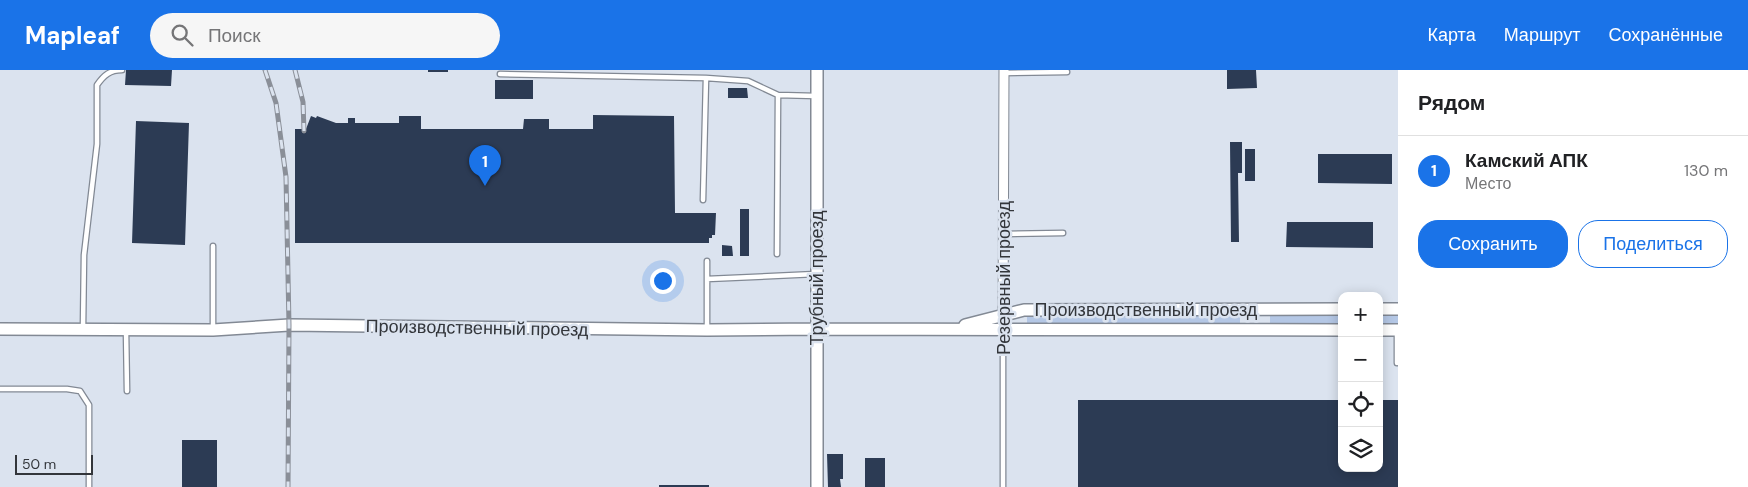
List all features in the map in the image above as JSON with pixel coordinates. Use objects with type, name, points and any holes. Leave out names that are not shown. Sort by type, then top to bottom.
[{"type":"street","name":"Трубный проезд","points":[[817,70],[817,487]]},
{"type":"street","name":"Резервный проезд","points":[[1003,330],[1004,71]]},
{"type":"street","name":"Производственный проезд","points":[[954,329],[1024,310],[1338,309]]},
{"type":"street","points":[[1383,309],[1398,309]]},
{"type":"street","points":[[1255,310],[1256,330]]},
{"type":"street","name":"Производственный проезд","points":[[0,329],[213,330],[299,326],[707,330],[1338,330]]},
{"type":"street","points":[[1383,330],[1397,330]]},
{"type":"lane","points":[[83,330],[84,255],[97,144],[97,85],[104,76],[114,70],[122,70]]},
{"type":"lane","points":[[1004,71],[1067,72]]},
{"type":"lane","points":[[500,74],[706,78],[748,81],[778,95],[817,96]]},
{"type":"lane","points":[[703,200],[706,78]]},
{"type":"lane","points":[[777,254],[778,95]]},
{"type":"lane","points":[[1004,234],[1063,233]]},
{"type":"lane","points":[[213,246],[213,330]]},
{"type":"lane","points":[[707,261],[707,330]]},
{"type":"lane","points":[[707,279],[817,274]]},
{"type":"lane","points":[[126,330],[127,391]]},
{"type":"lane","name":"Резервный проезд","points":[[1003,330],[1003,487]]},
{"type":"lane","points":[[1397,330],[1397,362]]},
{"type":"lane","points":[[0,388],[67,389],[80,391],[90,405],[89,487]]},
{"type":"shaded area","points":[[1240,315],[1240,323],[1027,324],[1027,316]]},
{"type":"shaded area","points":[[1270,316],[1338,316],[1338,324],[1270,324]]},
{"type":"shaded area","points":[[1383,316],[1398,316],[1398,324],[1383,324]]},
{"type":"building","points":[[126,70],[172,70],[171,86],[125,85]]},
{"type":"building","points":[[428,70],[448,70],[448,72],[428,72]]},
{"type":"building","points":[[1227,70],[1256,70],[1257,88],[1227,89]]},
{"type":"building","points":[[495,80],[533,80],[533,99],[495,99]]},
{"type":"building","points":[[728,88],[747,88],[748,98],[728,98]]},
{"type":"building","points":[[593,115],[674,116],[675,213],[716,213],[715,235],[709,238],[709,243],[295,243],[295,129],[306,129],[311,116],[316,118],[317,116],[336,123],[348,123],[348,118],[355,118],[355,123],[399,123],[399,116],[421,116],[421,129],[523,129],[524,119],[549,119],[549,129],[593,129]]},
{"type":"building","points":[[136,121],[189,123],[185,245],[132,243]]},
{"type":"building","points":[[1230,142],[1242,142],[1242,173],[1238,173],[1239,242],[1231,242]]},
{"type":"building","points":[[1245,149],[1255,149],[1255,181],[1245,181]]},
{"type":"building","points":[[1318,154],[1392,154],[1392,184],[1318,183]]},
{"type":"building","points":[[740,209],[749,209],[749,256],[740,256]]},
{"type":"building","points":[[1287,222],[1373,222],[1373,248],[1286,247]]},
{"type":"building","points":[[722,245],[732,246],[733,256],[722,256]]},
{"type":"building","points":[[1078,400],[1338,400],[1338,472],[1383,472],[1383,400],[1398,400],[1398,487],[1078,487]]},
{"type":"building","points":[[182,440],[217,440],[217,487],[182,487]]},
{"type":"building","points":[[827,454],[843,454],[843,479],[840,479],[841,487],[828,487]]},
{"type":"building","points":[[865,458],[885,458],[885,487],[865,487]]},
{"type":"building","points":[[659,485],[709,485],[709,487],[659,487]]},
{"type":"railway","points":[[265,70],[276,103],[286,177],[289,325],[288,487]]},
{"type":"railway","points":[[295,70],[303,102],[304,131]]},
{"type":"place","name":"Камский АПК","points":[[485,186]]}]
